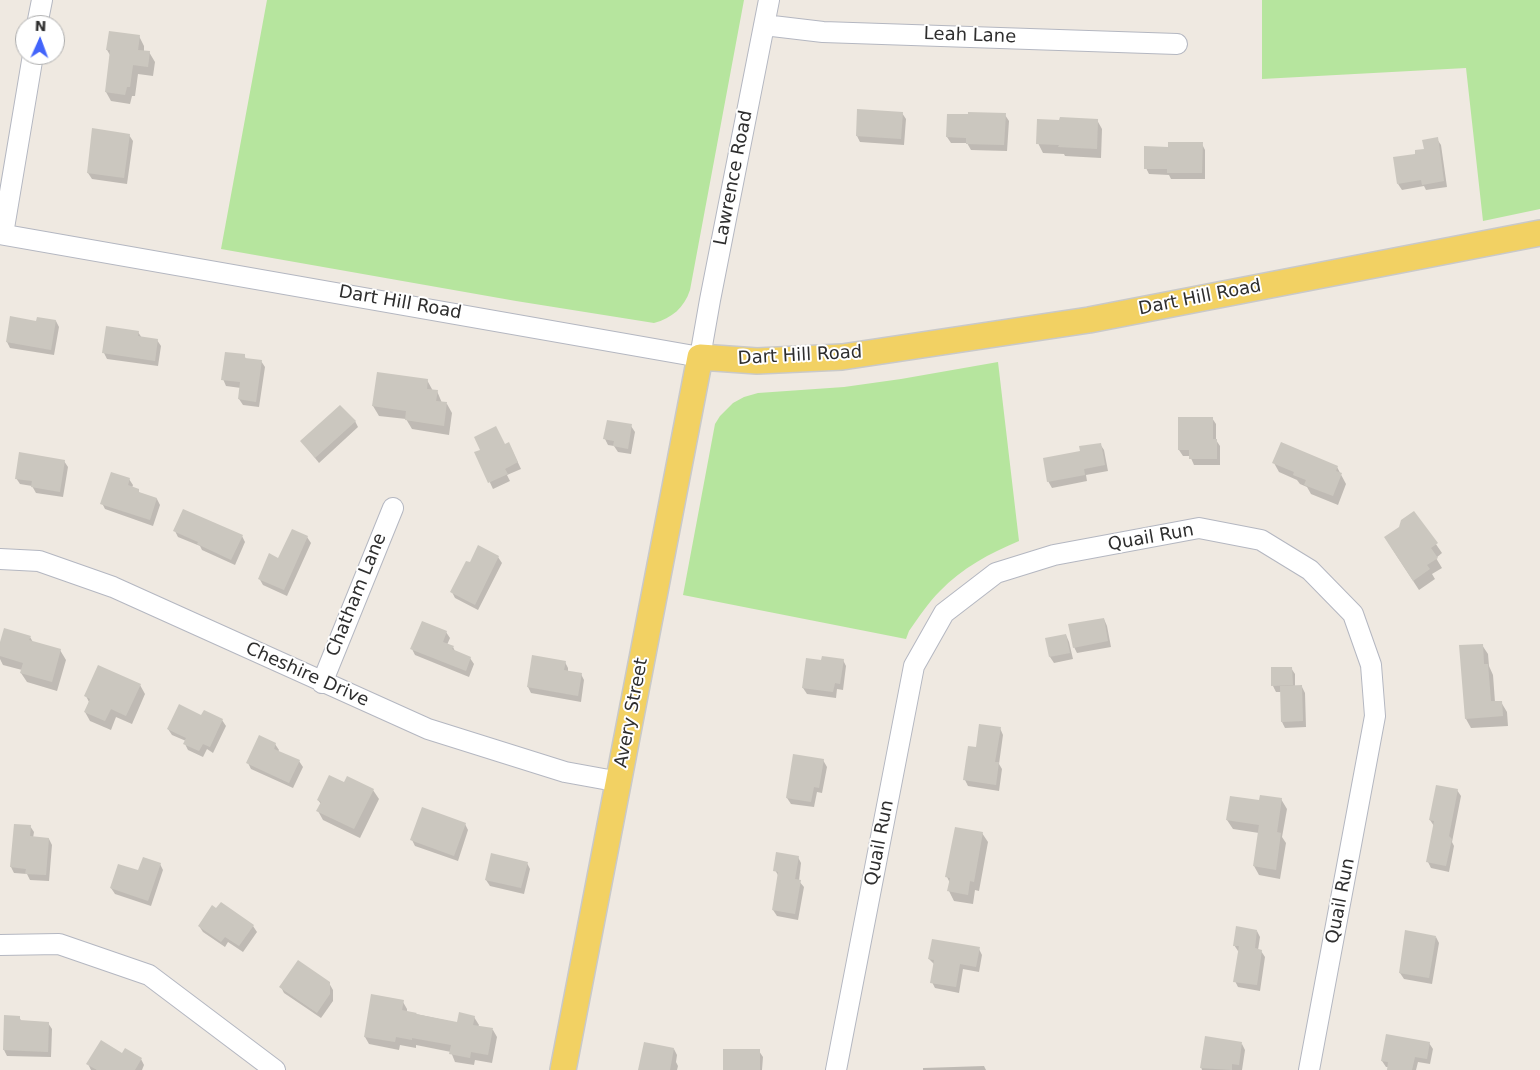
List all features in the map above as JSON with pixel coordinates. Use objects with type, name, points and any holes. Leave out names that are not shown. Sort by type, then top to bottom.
[{"type":"main road","name":"Dart Hill Road","points":[[700,357],[757,361],[842,357],[1088,320],[1540,234]]},
{"type":"main road","name":"Avery Street","points":[[563,1070],[620,782],[700,357]]},
{"type":"street","points":[[40,15],[42,0]]},
{"type":"street","name":"Lawrence Road","points":[[700,357],[770,0]]},
{"type":"street","name":"Leah Lane","points":[[764,25],[823,32],[1177,44]]},
{"type":"street","points":[[2,234],[31,65]]},
{"type":"street","name":"Dart Hill Road","points":[[2,234],[700,357]]},
{"type":"street","name":"Chatham Lane","points":[[322,683],[393,508]]},
{"type":"street","name":"Quail Run","points":[[836,1070],[914,666],[944,614],[996,573],[1054,555],[1199,528],[1261,540],[1310,570],[1353,614],[1371,665],[1376,716],[1309,1070]]},
{"type":"street","name":"Cheshire Drive","points":[[0,559],[39,560],[113,587],[322,683],[428,729],[565,772],[620,782]]},
{"type":"street","points":[[0,945],[60,944],[149,975],[274,1070]]},
{"type":"green space","points":[[267,0],[744,0],[690,290],[681,307],[672,315],[654,323],[516,301],[221,249]]},
{"type":"green space","points":[[1262,0],[1540,0],[1540,209],[1483,221],[1466,68],[1262,79]]},
{"type":"green space","points":[[998,362],[1019,541],[977,562],[958,575],[924,610],[909,631],[906,639],[683,595],[715,424],[733,403],[758,393],[844,387]]},
{"type":"building","points":[[109,31],[140,35],[138,50],[150,51],[148,67],[133,65],[130,87],[127,87],[125,95],[105,92],[110,50],[106,50]]},
{"type":"building","points":[[857,109],[903,112],[901,139],[856,136]]},
{"type":"building","points":[[968,112],[1006,113],[1004,145],[966,144],[966,138],[946,137],[947,114],[968,114]]},
{"type":"building","points":[[1060,117],[1098,119],[1097,149],[1036,144],[1037,119],[1059,120]]},
{"type":"building","points":[[92,128],[130,134],[124,178],[87,173]]},
{"type":"building","points":[[1438,137],[1444,181],[1422,185],[1421,180],[1397,184],[1393,157],[1415,154],[1415,150],[1424,149],[1422,140]]},
{"type":"building","points":[[1168,142],[1203,142],[1202,173],[1167,173],[1167,169],[1144,169],[1144,146],[1168,147]]},
{"type":"building","points":[[10,316],[36,321],[37,317],[56,320],[51,350],[6,342]]},
{"type":"building","points":[[106,326],[139,331],[138,336],[158,339],[155,361],[102,353]]},
{"type":"building","points":[[225,352],[245,354],[245,358],[262,360],[256,402],[238,399],[240,382],[221,380]]},
{"type":"building","points":[[377,372],[428,379],[427,389],[438,390],[436,401],[447,402],[444,426],[405,420],[406,411],[372,406]]},
{"type":"building","points":[[340,405],[356,421],[315,458],[300,441]]},
{"type":"building","points":[[1178,417],[1213,417],[1213,439],[1217,439],[1217,459],[1189,459],[1189,450],[1178,450]]},
{"type":"building","points":[[607,420],[632,424],[628,449],[613,446],[614,441],[603,439]]},
{"type":"building","points":[[496,426],[505,444],[509,442],[518,462],[505,469],[508,474],[488,483],[474,452],[480,450],[474,437]]},
{"type":"building","points":[[1281,442],[1338,466],[1336,471],[1342,473],[1333,496],[1304,485],[1306,480],[1293,475],[1294,472],[1272,463]]},
{"type":"building","points":[[1101,443],[1105,465],[1084,469],[1085,475],[1047,482],[1043,458],[1080,451],[1079,446]]},
{"type":"building","points":[[19,452],[65,460],[60,492],[31,487],[32,481],[15,479]]},
{"type":"building","points":[[111,472],[130,478],[128,485],[139,489],[139,492],[157,498],[150,520],[100,504]]},
{"type":"building","points":[[183,509],[243,535],[231,560],[173,531]]},
{"type":"building","points":[[1414,511],[1438,543],[1431,548],[1438,558],[1427,565],[1430,569],[1413,581],[1384,537],[1399,527],[1401,520]]},
{"type":"building","points":[[292,529],[308,536],[284,590],[258,579],[269,553],[278,558]]},
{"type":"building","points":[[478,545],[499,556],[475,605],[450,592],[466,561],[470,562]]},
{"type":"building","points":[[1104,618],[1108,641],[1073,648],[1068,624]]},
{"type":"building","points":[[422,621],[447,631],[443,642],[454,646],[452,649],[471,657],[466,671],[410,649]]},
{"type":"building","points":[[4,628],[31,636],[29,640],[61,649],[52,682],[20,673],[23,663],[0,656],[0,642]]},
{"type":"building","points":[[1066,634],[1070,653],[1049,657],[1045,638]]},
{"type":"building","points":[[1483,644],[1484,664],[1488,664],[1491,701],[1502,701],[1503,716],[1465,719],[1459,645]]},
{"type":"building","points":[[532,655],[566,661],[564,670],[582,673],[578,696],[527,687]]},
{"type":"building","points":[[822,656],[844,659],[840,684],[835,683],[833,692],[802,688],[806,658],[821,660]]},
{"type":"building","points":[[98,665],[141,684],[126,716],[111,709],[105,721],[84,712],[90,699],[84,696]]},
{"type":"building","points":[[1271,667],[1292,667],[1293,685],[1271,686]]},
{"type":"building","points":[[1302,685],[1303,721],[1281,722],[1280,686]]},
{"type":"building","points":[[179,704],[201,715],[204,710],[223,719],[210,747],[203,744],[199,751],[183,744],[186,738],[167,729]]},
{"type":"building","points":[[979,724],[1001,727],[995,762],[999,762],[996,785],[963,780],[968,746],[976,747]]},
{"type":"building","points":[[259,735],[276,743],[274,749],[300,760],[289,783],[246,763]]},
{"type":"building","points":[[793,754],[824,759],[819,788],[814,787],[811,802],[786,798]]},
{"type":"building","points":[[329,775],[344,782],[347,776],[374,789],[354,829],[316,811],[321,802],[317,800]]},
{"type":"building","points":[[1436,785],[1458,789],[1449,836],[1452,839],[1446,866],[1426,862],[1434,821],[1429,820]]},
{"type":"building","points":[[1260,795],[1282,798],[1277,832],[1281,833],[1276,870],[1253,866],[1259,825],[1226,820],[1230,796],[1259,800]]},
{"type":"building","points":[[422,807],[466,823],[454,856],[410,840]]},
{"type":"building","points":[[14,824],[31,825],[30,836],[49,838],[46,875],[25,874],[26,869],[10,867]]},
{"type":"building","points":[[955,827],[983,832],[974,882],[970,881],[968,895],[947,891],[950,878],[945,877]]},
{"type":"building","points":[[776,852],[799,856],[795,879],[801,880],[795,914],[772,910],[778,872],[773,871]]},
{"type":"building","points":[[491,853],[528,862],[521,888],[485,880]]},
{"type":"building","points":[[143,857],[161,863],[148,901],[110,888],[118,864],[138,870]]},
{"type":"building","points":[[221,902],[254,925],[239,946],[225,937],[221,942],[198,926],[212,905],[216,908]]},
{"type":"building","points":[[1236,926],[1257,930],[1255,948],[1262,950],[1257,985],[1233,982],[1239,946],[1233,946]]},
{"type":"building","points":[[1405,930],[1436,936],[1429,978],[1399,973]]},
{"type":"building","points":[[932,939],[980,947],[976,967],[960,964],[956,987],[930,983],[934,960],[928,959]]},
{"type":"building","points":[[298,960],[330,982],[330,994],[317,1013],[279,987]]},
{"type":"building","points":[[371,994],[404,1000],[402,1010],[416,1014],[457,1022],[459,1012],[475,1016],[473,1025],[493,1028],[488,1055],[471,1052],[470,1058],[449,1054],[451,1045],[412,1038],[412,1040],[396,1037],[395,1042],[364,1037]]},
{"type":"building","points":[[4,1015],[20,1016],[20,1020],[49,1022],[48,1052],[3,1050]]},
{"type":"building","points":[[1386,1034],[1430,1042],[1427,1059],[1415,1057],[1412,1070],[1387,1070],[1388,1062],[1381,1061]]},
{"type":"building","points":[[1205,1036],[1242,1042],[1239,1065],[1232,1064],[1232,1070],[1200,1068]]},
{"type":"building","points":[[101,1040],[122,1053],[125,1048],[142,1058],[135,1070],[97,1070],[86,1064]]},
{"type":"building","points":[[644,1042],[674,1048],[670,1070],[638,1070]]},
{"type":"building","points":[[723,1049],[760,1049],[760,1070],[723,1070]]}]
